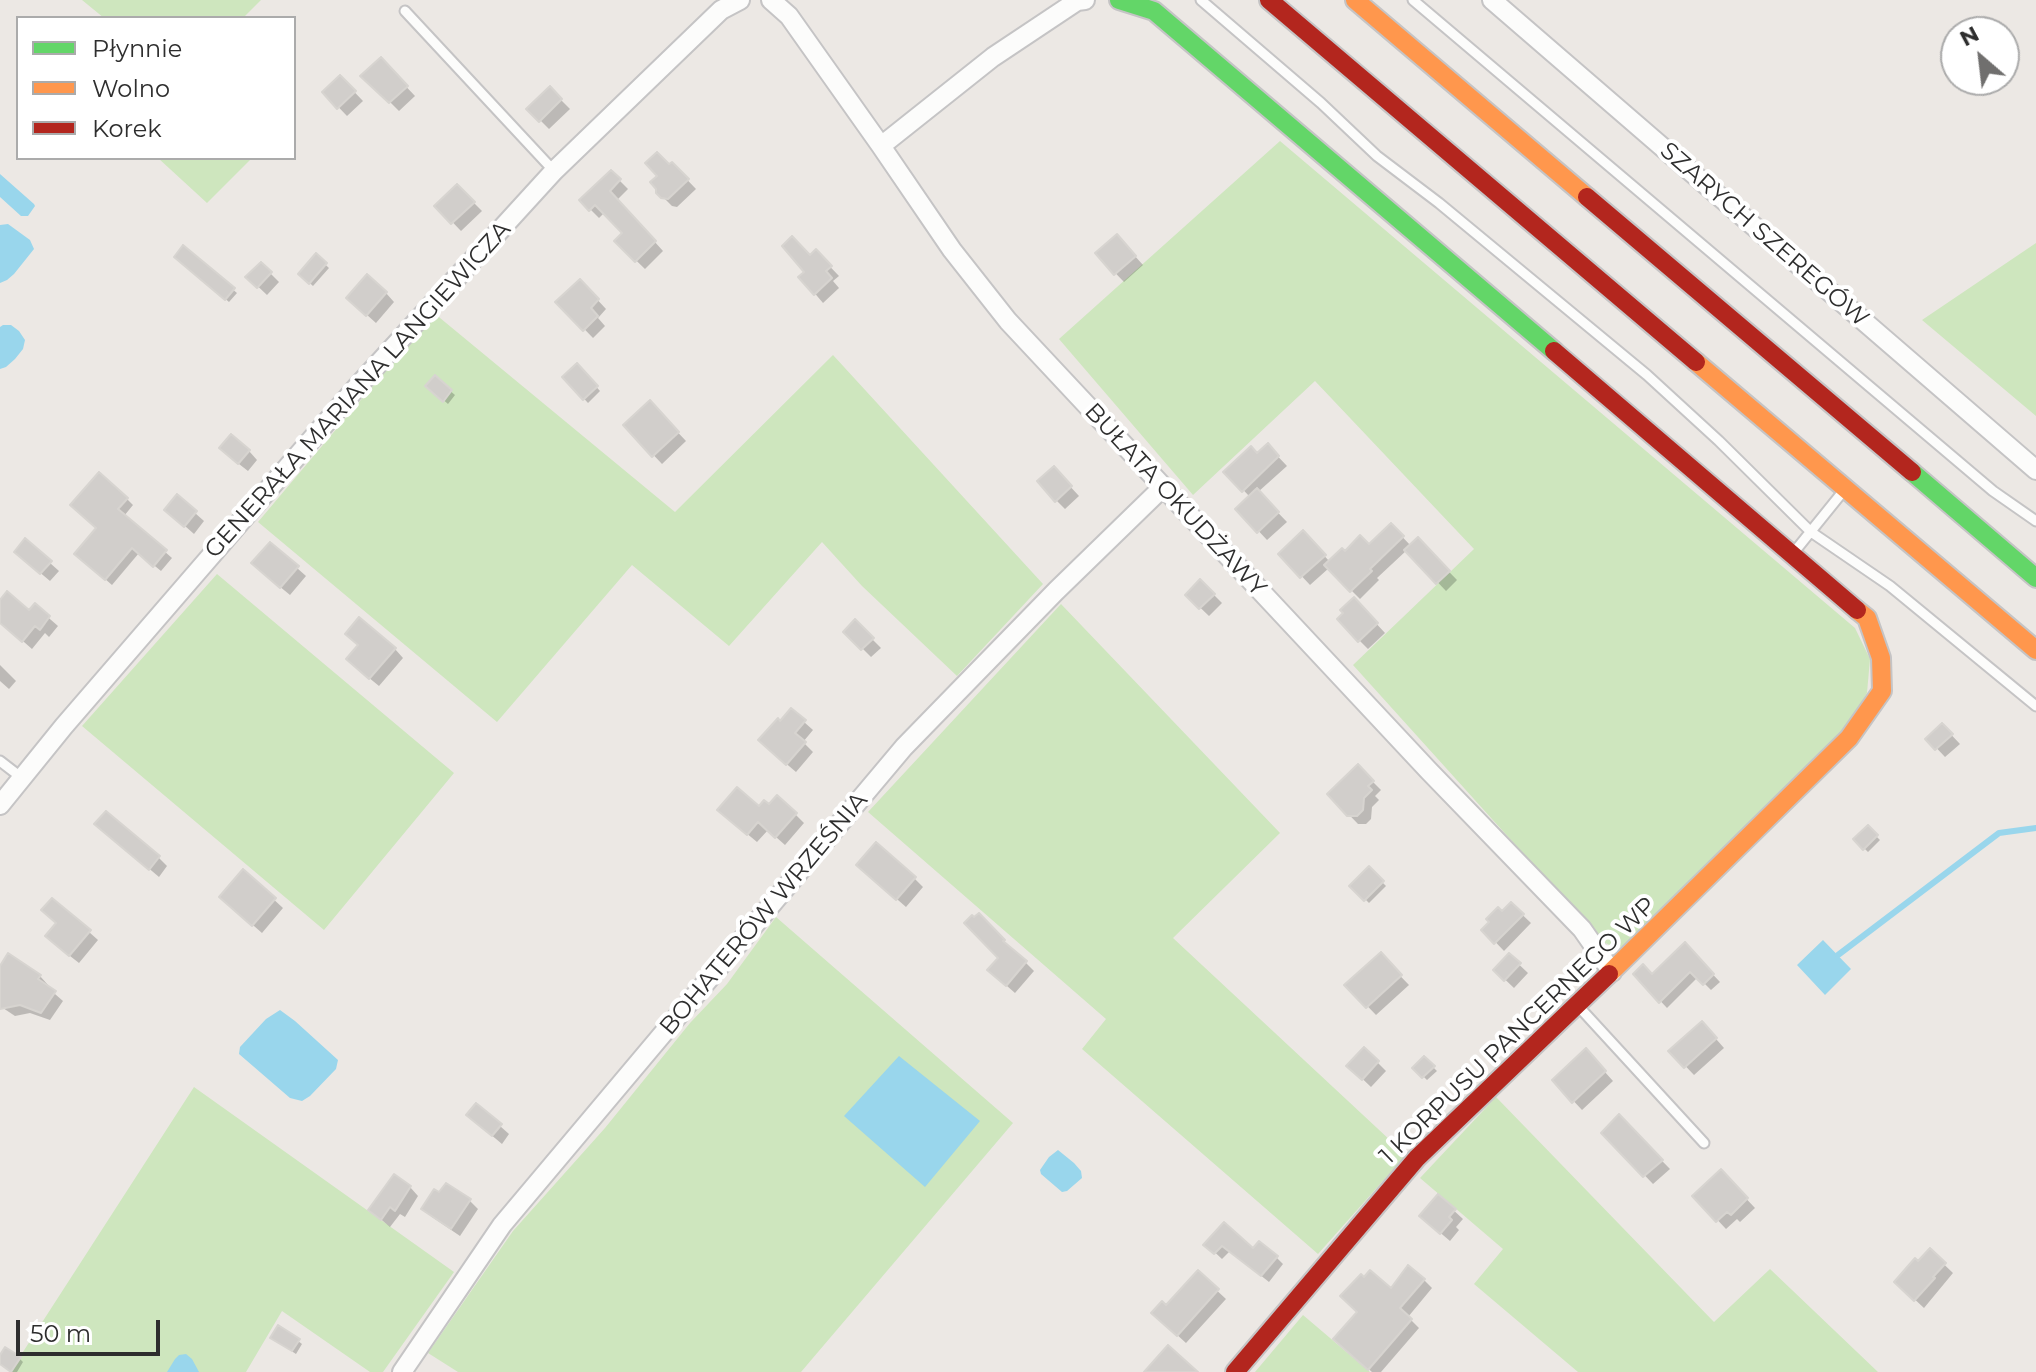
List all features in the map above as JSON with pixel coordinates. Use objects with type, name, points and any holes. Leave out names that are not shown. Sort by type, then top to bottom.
[{"type":"main road","name":"1 KORPUSU PANCERNEGO WP","points":[[1119,0],[1154,11],[1793,554],[1867,618],[1881,658],[1882,691],[1849,738],[1612,972],[1417,1158],[1235,1372]]},
{"type":"main road","points":[[1269,0],[2036,650]]},
{"type":"main road","points":[[1355,0],[2032,572]]},
{"type":"street","name":"GENERAŁA MARIANA LANGIEWICZA","points":[[0,805],[64,726],[356,388],[554,171],[721,10],[740,0]]},
{"type":"street","name":"BUŁATA OKUDŻAWY","points":[[771,0],[789,16],[952,250],[1008,321],[1429,771],[1582,929],[1612,972]]},
{"type":"street","name":"SZARYCH SZEREGÓW","points":[[1492,0],[2036,470]]},
{"type":"street","points":[[881,146],[993,57],[1081,1]]},
{"type":"street","name":"BOHATERÓW WRZEŚNIA","points":[[402,1372],[502,1225],[904,747],[1045,601],[1163,487]]},
{"type":"lane","points":[[1201,0],[1321,103],[1377,156],[1439,203],[1647,375],[1811,532],[1890,586],[2036,706]]},
{"type":"lane","points":[[1413,0],[1981,480],[2036,521]]},
{"type":"lane","points":[[405,11],[554,171]]},
{"type":"lane","points":[[1793,554],[1845,489]]},
{"type":"lane","points":[[1987,609],[2036,638]]},
{"type":"lane","points":[[0,761],[22,778]]},
{"type":"lane","points":[[1577,1006],[1704,1143]]},
{"type":"green space","points":[[82,0],[261,0],[245,16],[102,16]]},
{"type":"green space","points":[[1280,141],[1855,628],[1870,659],[1867,693],[1842,736],[1631,946],[1614,947],[1603,942],[1353,665],[1474,549],[1315,381],[1193,495],[1059,339]]},
{"type":"green space","points":[[160,160],[250,160],[207,203]]},
{"type":"green space","points":[[2036,243],[2036,416],[1922,320]]},
{"type":"green space","points":[[434,313],[675,512],[833,355],[1043,584],[957,676],[862,586],[822,542],[729,646],[632,565],[497,722],[258,522]]},
{"type":"green space","points":[[217,574],[454,773],[324,930],[82,726]]},
{"type":"green space","points":[[1061,604],[1280,833],[1173,938],[1406,1155],[1318,1254],[1082,1049],[1106,1019],[868,812]]},
{"type":"green space","points":[[776,917],[1013,1123],[801,1372],[458,1372],[428,1353],[513,1231],[605,1128],[690,1023],[727,984]]},
{"type":"green space","points":[[194,1087],[454,1272],[383,1372],[370,1372],[282,1311],[246,1372],[10,1372]]},
{"type":"green space","points":[[1496,1097],[1714,1322],[1770,1269],[1878,1372],[1578,1372],[1474,1284],[1503,1249],[1420,1178]]},
{"type":"green space","points":[[1303,1315],[1370,1372],[1255,1372]]},
{"type":"water","points":[[0,174],[34,204],[28,216],[21,216],[0,197]]},
{"type":"water","points":[[8,224],[30,240],[34,249],[14,274],[0,283],[0,225]]},
{"type":"water","points":[[11,325],[25,340],[23,349],[15,359],[0,369],[0,327]]},
{"type":"water","points":[[1823,940],[1851,969],[1825,995],[1797,965]]},
{"type":"water","points":[[280,1010],[338,1060],[336,1069],[302,1101],[290,1098],[239,1054],[240,1047],[266,1019]]},
{"type":"water","points":[[899,1056],[980,1121],[925,1187],[844,1116]]},
{"type":"water","points":[[1058,1150],[1081,1171],[1082,1178],[1062,1192],[1040,1170]]},
{"type":"water","points":[[186,1354],[199,1372],[167,1372],[179,1355]]},
{"type":"building","points":[[381,57],[408,86],[389,103],[360,76]]},
{"type":"building","points":[[340,75],[356,91],[337,109],[322,92]]},
{"type":"building","points":[[550,86],[562,99],[539,122],[526,109]]},
{"type":"building","points":[[657,152],[689,179],[668,199],[656,193],[650,182],[657,176],[645,163]]},
{"type":"building","points":[[611,170],[621,179],[610,191],[656,241],[635,262],[614,241],[622,233],[595,205],[589,211],[579,200]]},
{"type":"building","points":[[457,184],[475,202],[451,224],[434,206]]},
{"type":"building","points":[[1117,234],[1136,256],[1114,275],[1095,253]]},
{"type":"building","points":[[792,236],[810,255],[816,249],[832,266],[826,271],[832,278],[814,295],[798,277],[804,272],[782,246]]},
{"type":"building","points":[[183,245],[235,288],[225,300],[174,257]]},
{"type":"building","points":[[316,253],[327,263],[309,284],[298,274]]},
{"type":"building","points":[[261,262],[272,272],[257,288],[245,277]]},
{"type":"building","points":[[367,274],[387,292],[366,316],[346,298]]},
{"type":"building","points":[[580,279],[599,299],[591,308],[598,316],[583,331],[555,302]]},
{"type":"building","points":[[577,363],[598,386],[583,400],[562,377]]},
{"type":"building","points":[[435,375],[452,390],[443,402],[425,386]]},
{"type":"building","points":[[650,400],[679,432],[652,457],[623,425]]},
{"type":"building","points":[[231,434],[250,450],[238,464],[219,448]]},
{"type":"building","points":[[1268,443],[1279,456],[1242,492],[1223,472],[1251,446],[1257,453]]},
{"type":"building","points":[[1054,466],[1072,486],[1055,502],[1037,481]]},
{"type":"building","points":[[99,472],[128,498],[118,509],[167,550],[153,567],[132,548],[105,580],[74,554],[96,528],[70,505]]},
{"type":"building","points":[[1257,488],[1279,512],[1257,533],[1235,509]]},
{"type":"building","points":[[177,494],[197,511],[184,527],[164,510]]},
{"type":"building","points":[[1391,523],[1404,536],[1350,592],[1324,565],[1342,548],[1345,551],[1360,535],[1369,544]]},
{"type":"building","points":[[1303,530],[1326,555],[1300,578],[1278,554]]},
{"type":"building","points":[[1418,537],[1450,571],[1436,584],[1404,550]]},
{"type":"building","points":[[25,538],[52,561],[40,574],[14,552]]},
{"type":"building","points":[[270,542],[299,566],[280,588],[251,563]]},
{"type":"building","points":[[1200,579],[1215,594],[1199,609],[1185,595]]},
{"type":"building","points":[[7,591],[29,610],[35,603],[50,616],[40,630],[35,626],[22,642],[0,623],[0,600]]},
{"type":"building","points":[[1354,597],[1378,623],[1358,642],[1337,619],[1343,613],[1340,610]]},
{"type":"building","points":[[359,617],[396,648],[369,679],[346,659],[358,645],[345,634]]},
{"type":"building","points":[[855,619],[874,638],[861,650],[843,632]]},
{"type":"building","points":[[791,708],[806,720],[795,733],[806,742],[786,765],[758,740]]},
{"type":"building","points":[[1942,723],[1953,734],[1935,750],[1925,739]]},
{"type":"building","points":[[1358,764],[1374,781],[1368,786],[1372,790],[1364,798],[1363,810],[1357,816],[1347,816],[1327,794]]},
{"type":"building","points":[[737,787],[759,806],[764,800],[769,804],[777,795],[797,813],[775,838],[758,822],[747,835],[717,810]]},
{"type":"building","points":[[106,811],[160,856],[149,870],[94,824]]},
{"type":"building","points":[[1868,825],[1878,835],[1863,850],[1853,839]]},
{"type":"building","points":[[876,842],[916,877],[896,900],[856,865]]},
{"type":"building","points":[[1369,866],[1384,881],[1364,901],[1349,886]]},
{"type":"building","points":[[243,869],[276,898],[252,926],[219,897]]},
{"type":"building","points":[[52,898],[91,930],[69,956],[45,936],[56,923],[41,910]]},
{"type":"building","points":[[1511,902],[1524,914],[1494,944],[1481,930],[1489,922],[1486,919],[1498,907],[1502,911]]},
{"type":"building","points":[[979,913],[1003,941],[1027,961],[1006,986],[987,970],[998,958],[964,923]]},
{"type":"building","points":[[1685,942],[1714,974],[1703,985],[1690,972],[1659,1003],[1633,974],[1643,964],[1652,974]]},
{"type":"building","points":[[1381,952],[1402,975],[1366,1008],[1344,985]]},
{"type":"building","points":[[8,953],[41,975],[38,979],[56,991],[41,1013],[20,1005],[0,1009],[0,966]]},
{"type":"building","points":[[1509,953],[1521,963],[1504,981],[1493,970]]},
{"type":"building","points":[[1702,1021],[1717,1038],[1684,1068],[1668,1051]]},
{"type":"building","points":[[1364,1047],[1379,1061],[1362,1080],[1346,1066]]},
{"type":"building","points":[[1586,1048],[1606,1071],[1572,1103],[1552,1080]]},
{"type":"building","points":[[1424,1056],[1435,1066],[1422,1078],[1412,1068]]},
{"type":"building","points":[[476,1103],[502,1124],[492,1136],[466,1115]]},
{"type":"building","points":[[1619,1114],[1663,1160],[1643,1177],[1601,1133]]},
{"type":"building","points":[[1721,1169],[1748,1198],[1731,1215],[1727,1212],[1716,1222],[1692,1196]]},
{"type":"building","points":[[394,1174],[411,1186],[395,1211],[390,1207],[381,1220],[368,1210]]},
{"type":"building","points":[[446,1183],[471,1199],[451,1229],[421,1209],[434,1189],[439,1192]]},
{"type":"building","points":[[1438,1194],[1456,1209],[1449,1217],[1452,1220],[1440,1234],[1419,1216]]},
{"type":"building","points":[[1224,1222],[1253,1248],[1259,1241],[1278,1256],[1261,1276],[1222,1246],[1214,1254],[1203,1245]]},
{"type":"building","points":[[1930,1248],[1946,1263],[1914,1301],[1894,1282],[1915,1258],[1918,1261]]},
{"type":"building","points":[[1408,1265],[1425,1279],[1400,1308],[1412,1319],[1368,1370],[1333,1339],[1357,1312],[1340,1296],[1361,1274],[1364,1277],[1370,1270],[1391,1288]]},
{"type":"building","points":[[1198,1270],[1219,1289],[1177,1336],[1151,1313],[1162,1301],[1166,1305]]},
{"type":"building","points":[[278,1325],[300,1339],[292,1351],[270,1338]]},
{"type":"building","points":[[1168,1345],[1198,1372],[1144,1372]]},
{"type":"building","points":[[5,1347],[21,1357],[11,1372],[0,1364],[0,1355]]},
{"type":"waterway","points":[[1838,955],[1999,833],[2036,828]]},
{"type":"traffic: fast","points":[[1119,0],[1154,11],[1554,351]]},
{"type":"traffic: fast","points":[[1912,472],[2036,578]]},
{"type":"traffic: slow","points":[[1355,0],[1587,197]]},
{"type":"traffic: slow","points":[[1696,362],[2036,650]]},
{"type":"traffic: slow","points":[[1609,974],[1849,738],[1882,691],[1881,658],[1867,618],[1857,610]]},
{"type":"traffic: jam","points":[[1269,0],[1696,362]]},
{"type":"traffic: jam","points":[[1587,197],[1912,472]]},
{"type":"traffic: jam","points":[[1554,351],[1857,610]]},
{"type":"traffic: jam","points":[[1235,1372],[1417,1158],[1609,974]]}]
